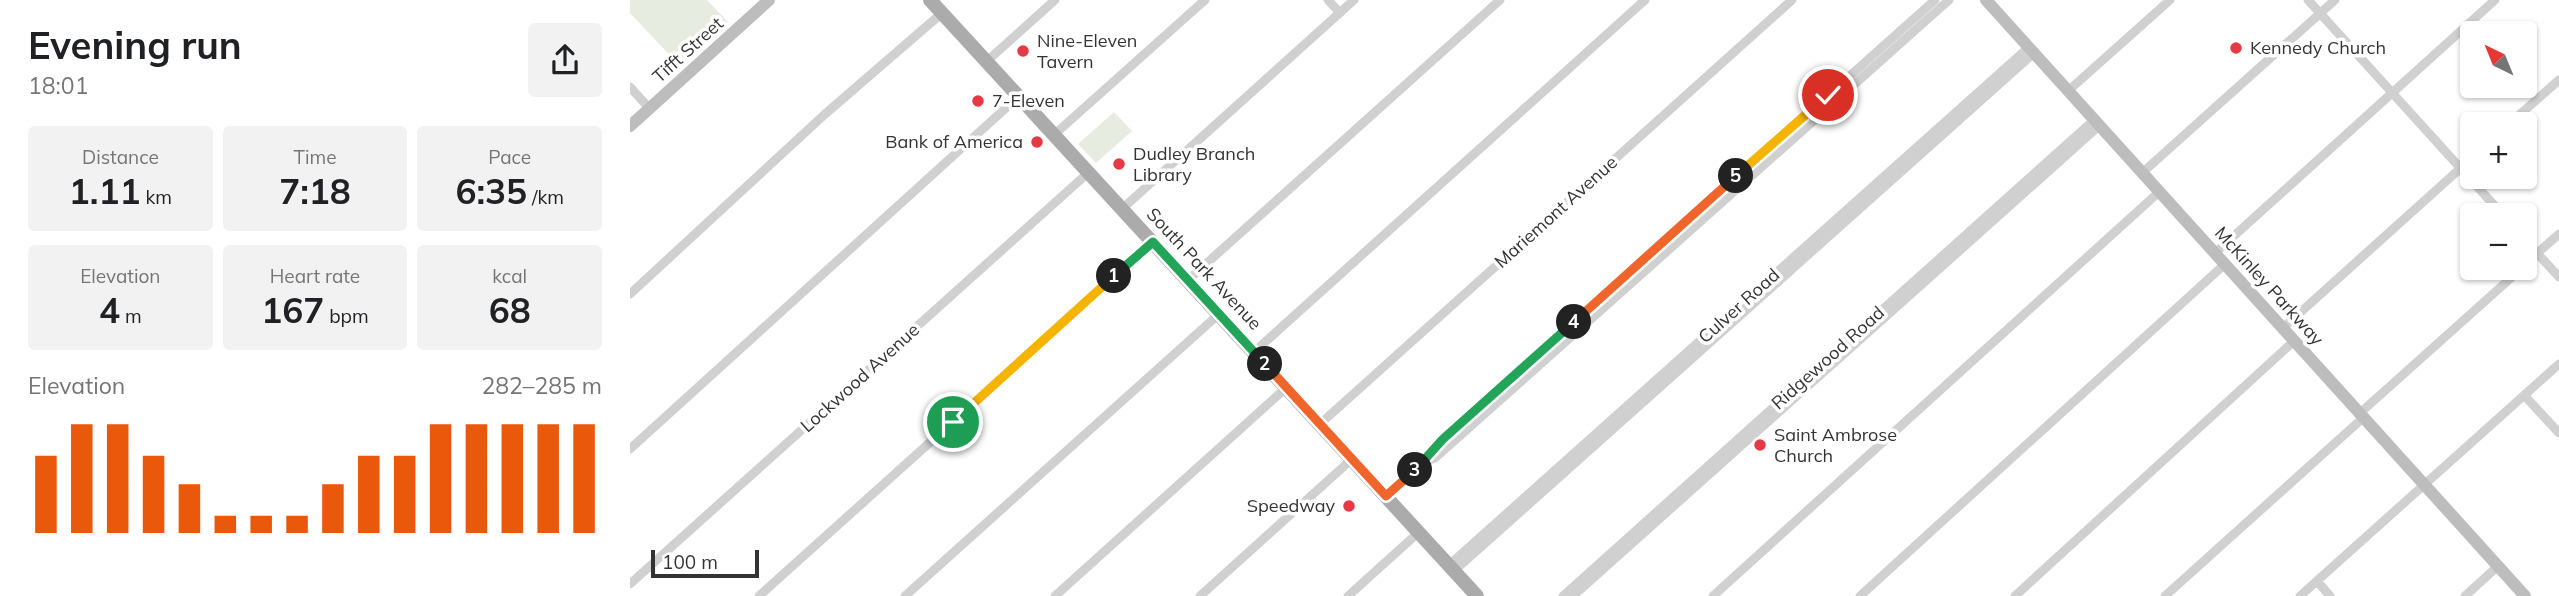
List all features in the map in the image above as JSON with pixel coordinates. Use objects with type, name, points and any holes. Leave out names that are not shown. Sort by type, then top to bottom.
[{"type":"main road","name":"South Park Avenue","points":[[930,0],[1477,596]]},
{"type":"street","name":"Tifft Street","points":[[630,126],[769,0]]},
{"type":"street","points":[[987,61],[1055,0]]},
{"type":"street","points":[[1055,134],[1205,0]]},
{"type":"street","points":[[1328,0],[1340,13]]},
{"type":"street","points":[[1122,208],[1353,0]]},
{"type":"street","points":[[1188,280],[1500,0]]},
{"type":"street","points":[[1254,352],[1645,0]]},
{"type":"street","name":"Mariemont Avenue","points":[[1320,424],[1792,0]]},
{"type":"street","points":[[1892,44],[1935,0]]},
{"type":"street","points":[[1386,496],[1423,463],[1435,458],[1522,374],[1892,44],[1949,0]]},
{"type":"street","name":"McKinley Parkway","points":[[1986,0],[2525,596]]},
{"type":"street","points":[[2068,91],[2171,0]]},
{"type":"street","points":[[2283,328],[2460,168],[2308,0]]},
{"type":"street","points":[[2142,173],[2335,0]]},
{"type":"street","points":[[2215,253],[2495,0]]},
{"type":"street","points":[[630,294],[799,141],[824,115],[942,13]]},
{"type":"street","name":"Culver Road","points":[[1451,568],[2031,50]]},
{"type":"street","points":[[2523,112],[2559,80]]},
{"type":"street","points":[[630,88],[649,108]]},
{"type":"street","points":[[630,449],[1019,96]]},
{"type":"street","name":"Ridgewood Road","points":[[1563,596],[1607,561],[2097,123]]},
{"type":"street","name":"Lockwood Avenue","points":[[630,584],[1089,172]]},
{"type":"street","points":[[2479,189],[2492,203]]},
{"type":"street","points":[[1713,596],[2159,192]]},
{"type":"street","points":[[2559,234],[2538,253],[2559,277]]},
{"type":"street","points":[[759,596],[1153,242]]},
{"type":"street","points":[[1860,596],[2225,264]]},
{"type":"street","points":[[2165,596],[2508,280]]},
{"type":"street","points":[[905,596],[1219,314]]},
{"type":"street","points":[[2015,596],[2294,341]]},
{"type":"street","points":[[2300,596],[2559,364]]},
{"type":"street","points":[[1055,596],[1287,387]]},
{"type":"street","points":[[2525,395],[2559,433]]},
{"type":"street","points":[[1200,596],[1352,459]]},
{"type":"street","points":[[1348,596],[1419,533]]},
{"type":"street","name":"Ridgewood Road","points":[[1573,596],[1607,561]]},
{"type":"street","points":[[2465,596],[2498,566]]},
{"type":"street","points":[[2317,581],[2330,596]]},
{"type":"shaded area","points":[[630,0],[707,0],[728,22],[680,66],[630,13]]},
{"type":"shaded area","points":[[1114,112],[1132,131],[1096,163],[1078,144]]},
{"type":"place","name":"Kennedy Church","points":[[2236,48]]},
{"type":"place","name":"Nine-Eleven Tavern","points":[[1023,51]]},
{"type":"place","name":"7-Eleven","points":[[978,101]]},
{"type":"place","name":"Bank of America","points":[[1037,142]]},
{"type":"place","name":"Dudley Branch Library","points":[[1119,164]]},
{"type":"place","name":"Saint Ambrose Church","points":[[1760,445]]},
{"type":"place","name":"Speedway","points":[[1349,506]]},
{"type":"route","points":[[953,422],[1153,242],[1386,496],[1423,463],[1426,455],[1443,439],[1828,95]]}]
